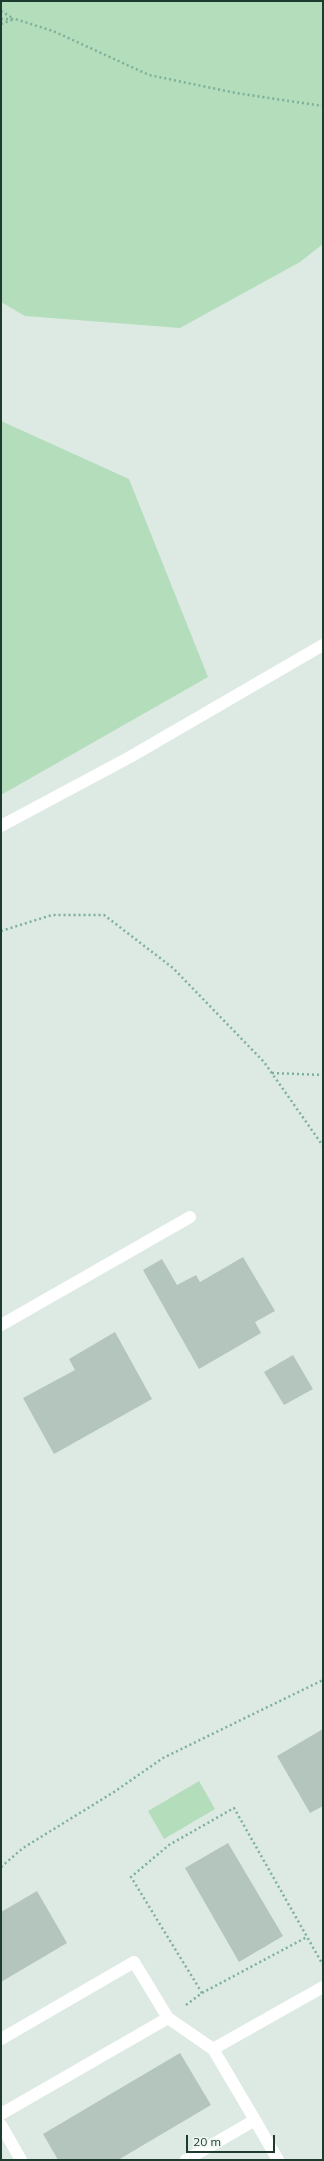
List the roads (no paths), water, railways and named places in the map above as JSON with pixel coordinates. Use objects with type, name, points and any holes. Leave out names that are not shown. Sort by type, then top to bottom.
[{"type":"lane","points":[[1,826],[130,757],[323,645]]},
{"type":"lane","points":[[1,1325],[190,1217]]},
{"type":"lane","points":[[1,2039],[134,1962],[168,2018],[213,2049],[278,2160]]},
{"type":"lane","points":[[213,2049],[323,1987]]},
{"type":"lane","points":[[1,2114],[168,2018]]},
{"type":"lane","points":[[186,2160],[255,2120]]},
{"type":"lane","points":[[1,2125],[21,2160]]}]
